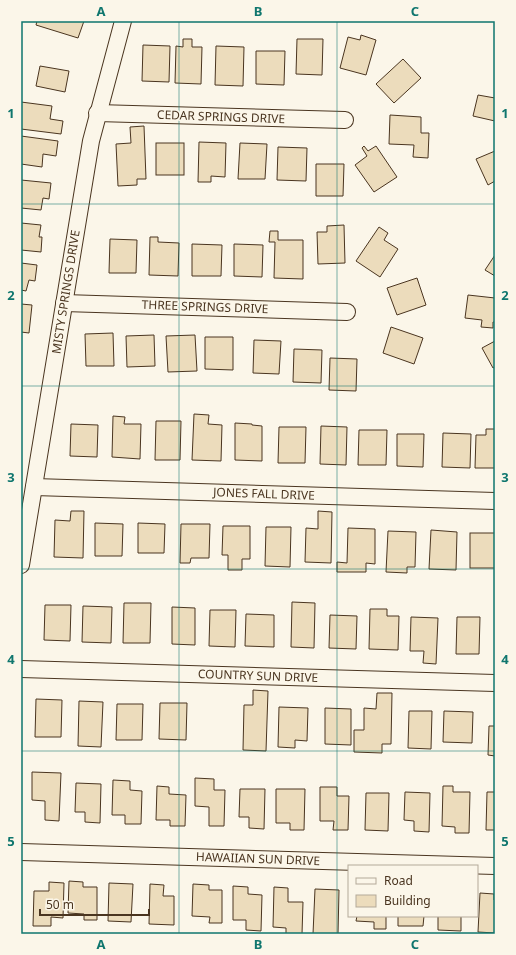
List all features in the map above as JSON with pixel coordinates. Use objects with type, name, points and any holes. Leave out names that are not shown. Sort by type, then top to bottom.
[{"type":"street","name":"MISTY SPRINGS DRIVE","points":[[21,565],[90,141],[123,21]]},
{"type":"street","name":"CEDAR SPRINGS DRIVE","points":[[97,114],[345,120]]},
{"type":"street","name":"THREE SPRINGS DRIVE","points":[[64,303],[347,312]]},
{"type":"street","name":"JONES FALL DRIVE","points":[[34,487],[495,500]]},
{"type":"street","name":"COUNTRY SUN DRIVE","points":[[21,668],[495,683]]},
{"type":"street","name":"HAWAIIAN SUN DRIVE","points":[[21,852],[461,865]]},
{"type":"street","name":"HAWAIIAN SUN DRIVE","points":[[478,865],[495,866]]},
{"type":"building","points":[[37,21],[84,21],[78,38],[36,25]]},
{"type":"building","points":[[361,35],[376,40],[366,75],[340,68],[348,37],[360,40]]},
{"type":"building","points":[[183,39],[192,39],[192,47],[202,47],[201,84],[175,83],[176,46],[183,47]]},
{"type":"building","points":[[297,39],[323,39],[322,75],[296,74]]},
{"type":"building","points":[[143,45],[170,46],[169,82],[142,81]]},
{"type":"building","points":[[216,46],[244,47],[243,86],[215,85]]},
{"type":"building","points":[[256,51],[285,51],[284,85],[256,84]]},
{"type":"building","points":[[403,59],[421,78],[394,103],[376,84]]},
{"type":"building","points":[[40,66],[69,71],[65,92],[36,86]]},
{"type":"building","points":[[478,95],[495,98],[495,121],[473,116]]},
{"type":"building","points":[[21,102],[52,106],[50,119],[63,121],[61,134],[21,129]]},
{"type":"building","points":[[390,115],[421,117],[421,133],[429,133],[428,158],[413,157],[414,145],[389,144]]},
{"type":"building","points":[[144,126],[146,179],[137,179],[137,185],[118,186],[116,144],[131,143],[130,127]]},
{"type":"building","points":[[21,136],[58,141],[56,156],[43,154],[42,167],[21,164]]},
{"type":"building","points":[[199,142],[226,143],[225,177],[211,176],[211,182],[198,182]]},
{"type":"building","points":[[156,143],[184,143],[184,175],[156,175]]},
{"type":"building","points":[[240,143],[267,144],[265,179],[238,179]]},
{"type":"building","points":[[364,146],[368,151],[376,146],[397,177],[374,192],[355,165],[367,156],[362,148]]},
{"type":"building","points":[[278,147],[307,148],[306,181],[277,180]]},
{"type":"building","points":[[495,151],[495,181],[488,185],[476,159]]},
{"type":"building","points":[[316,164],[344,164],[343,196],[316,196]]},
{"type":"building","points":[[21,180],[51,183],[49,199],[43,198],[41,210],[21,208]]},
{"type":"building","points":[[21,223],[41,225],[39,237],[42,237],[41,252],[21,250]]},
{"type":"building","points":[[344,225],[345,263],[318,264],[317,232],[327,232],[327,226]]},
{"type":"building","points":[[379,227],[388,233],[384,240],[398,249],[380,277],[356,261]]},
{"type":"building","points":[[270,231],[278,231],[278,240],[303,240],[303,279],[274,278],[275,242],[269,242]]},
{"type":"building","points":[[150,237],[158,237],[158,242],[179,243],[178,276],[149,275]]},
{"type":"building","points":[[110,239],[137,240],[136,273],[109,273]]},
{"type":"building","points":[[192,244],[222,245],[221,276],[192,276]]},
{"type":"building","points":[[234,244],[263,245],[262,277],[234,276]]},
{"type":"building","points":[[495,255],[495,276],[485,270]]},
{"type":"building","points":[[21,263],[37,265],[35,281],[29,280],[26,291],[21,290]]},
{"type":"building","points":[[417,278],[426,305],[397,315],[387,288]]},
{"type":"building","points":[[468,295],[495,298],[495,322],[493,322],[493,328],[481,327],[482,320],[465,318]]},
{"type":"building","points":[[21,304],[32,305],[29,333],[21,332]]},
{"type":"building","points":[[391,327],[423,338],[414,364],[383,353]]},
{"type":"building","points":[[113,333],[114,366],[86,366],[85,334]]},
{"type":"building","points":[[154,335],[155,366],[127,367],[126,336]]},
{"type":"building","points":[[195,335],[197,371],[168,372],[166,336]]},
{"type":"building","points":[[205,337],[233,337],[233,370],[205,369]]},
{"type":"building","points":[[254,340],[281,341],[279,374],[253,373]]},
{"type":"building","points":[[495,341],[495,367],[493,368],[482,348]]},
{"type":"building","points":[[294,349],[322,350],[321,383],[293,382]]},
{"type":"building","points":[[330,358],[357,359],[356,391],[329,390]]},
{"type":"building","points":[[194,414],[209,415],[208,424],[222,425],[221,461],[192,460]]},
{"type":"building","points":[[113,416],[125,417],[124,424],[141,424],[140,459],[112,457]]},
{"type":"building","points":[[156,421],[181,421],[180,460],[155,460]]},
{"type":"building","points":[[235,423],[262,426],[262,461],[235,460]]},
{"type":"building","points":[[71,424],[98,425],[97,457],[70,456]]},
{"type":"building","points":[[321,426],[347,427],[346,465],[320,464]]},
{"type":"building","points":[[279,427],[306,427],[305,463],[278,463]]},
{"type":"building","points":[[486,429],[495,429],[495,468],[475,468],[476,435],[486,435]]},
{"type":"building","points":[[359,430],[387,430],[386,465],[358,465]]},
{"type":"building","points":[[443,433],[471,434],[470,468],[442,467]]},
{"type":"building","points":[[397,434],[424,434],[423,467],[397,466]]},
{"type":"building","points":[[71,511],[84,511],[83,558],[54,557],[55,520],[70,521]]},
{"type":"building","points":[[318,511],[332,512],[331,563],[305,562],[306,528],[318,529]]},
{"type":"building","points":[[95,523],[123,524],[122,556],[95,556]]},
{"type":"building","points":[[138,523],[165,524],[164,553],[138,553]]},
{"type":"building","points":[[181,524],[210,524],[209,558],[191,558],[190,563],[180,563]]},
{"type":"building","points":[[223,526],[250,526],[250,559],[242,559],[242,570],[228,570],[228,555],[222,555]]},
{"type":"building","points":[[266,527],[291,527],[290,567],[265,566]]},
{"type":"building","points":[[348,528],[375,529],[375,564],[366,563],[366,572],[337,572],[337,562],[347,563]]},
{"type":"building","points":[[431,530],[457,532],[456,570],[429,569]]},
{"type":"building","points":[[388,531],[416,532],[415,567],[407,567],[407,573],[386,572]]},
{"type":"building","points":[[470,533],[495,533],[495,568],[470,568]]},
{"type":"building","points":[[292,602],[315,603],[314,648],[291,647]]},
{"type":"building","points":[[124,603],[151,603],[150,643],[123,643]]},
{"type":"building","points":[[45,605],[71,605],[70,641],[44,640]]},
{"type":"building","points":[[83,606],[112,607],[111,643],[82,642]]},
{"type":"building","points":[[172,607],[195,608],[195,645],[172,644]]},
{"type":"building","points":[[370,609],[387,609],[387,616],[399,616],[398,650],[369,649]]},
{"type":"building","points":[[210,610],[236,610],[235,647],[209,646]]},
{"type":"building","points":[[246,614],[274,615],[274,647],[245,646]]},
{"type":"building","points":[[330,615],[357,616],[356,649],[329,648]]},
{"type":"building","points":[[411,617],[438,618],[436,664],[423,663],[424,651],[410,651]]},
{"type":"building","points":[[457,617],[480,617],[479,654],[456,654]]},
{"type":"building","points":[[253,690],[268,691],[266,751],[243,750],[244,705],[253,705]]},
{"type":"building","points":[[377,693],[392,693],[391,744],[382,744],[382,753],[354,752],[354,730],[364,730],[364,708],[376,709]]},
{"type":"building","points":[[36,699],[62,700],[61,737],[35,737]]},
{"type":"building","points":[[79,701],[103,702],[101,747],[78,746]]},
{"type":"building","points":[[160,703],[187,703],[186,740],[159,739]]},
{"type":"building","points":[[117,704],[143,704],[142,740],[116,740]]},
{"type":"building","points":[[279,707],[308,708],[307,741],[295,740],[295,748],[278,747]]},
{"type":"building","points":[[325,708],[351,709],[351,745],[325,744]]},
{"type":"building","points":[[409,711],[432,711],[431,749],[408,748]]},
{"type":"building","points":[[444,711],[473,712],[472,743],[443,742]]},
{"type":"building","points":[[489,726],[495,726],[495,756],[488,755]]},
{"type":"building","points":[[32,772],[61,773],[59,821],[45,820],[45,801],[32,800]]},
{"type":"building","points":[[195,778],[214,779],[214,790],[225,790],[224,826],[209,826],[209,807],[195,806]]},
{"type":"building","points":[[113,780],[130,781],[130,790],[142,791],[141,824],[125,824],[125,815],[112,815]]},
{"type":"building","points":[[76,783],[101,784],[100,823],[85,822],[85,812],[75,812]]},
{"type":"building","points":[[157,786],[169,787],[169,794],[186,795],[185,826],[170,826],[170,820],[156,820]]},
{"type":"building","points":[[443,786],[453,786],[453,792],[470,792],[469,833],[455,833],[455,827],[442,826]]},
{"type":"building","points":[[320,787],[337,787],[337,796],[349,796],[348,830],[333,830],[334,821],[320,821]]},
{"type":"building","points":[[240,789],[265,789],[264,829],[249,828],[249,817],[239,817]]},
{"type":"building","points":[[276,789],[305,789],[304,830],[290,830],[290,823],[276,823]]},
{"type":"building","points":[[405,792],[430,793],[429,832],[414,831],[414,821],[404,820]]},
{"type":"building","points":[[487,792],[495,792],[495,830],[486,830]]},
{"type":"building","points":[[366,793],[389,793],[388,831],[365,830]]},
{"type":"building","points":[[69,881],[83,882],[83,887],[97,887],[97,920],[84,920],[84,914],[68,913]]},
{"type":"building","points":[[49,882],[64,883],[63,918],[51,917],[51,926],[33,926],[34,891],[49,891]]},
{"type":"building","points":[[109,883],[133,884],[131,922],[108,921]]},
{"type":"building","points":[[150,884],[164,885],[163,896],[174,896],[174,925],[149,924]]},
{"type":"building","points":[[193,884],[209,885],[209,890],[222,890],[222,923],[209,923],[210,917],[192,916]]},
{"type":"building","points":[[233,886],[248,887],[248,894],[262,895],[261,931],[246,930],[246,920],[233,920]]},
{"type":"building","points":[[274,887],[288,888],[288,902],[303,902],[302,934],[286,934],[286,928],[273,927]]},
{"type":"building","points":[[315,889],[339,890],[338,934],[313,934]]},
{"type":"building","points":[[480,893],[494,894],[495,933],[478,932]]},
{"type":"building","points":[[357,917],[386,917],[386,929],[374,929],[374,922],[356,921]]},
{"type":"building","points":[[398,917],[424,917],[423,926],[398,926]]},
{"type":"building","points":[[438,917],[461,917],[461,931],[438,930]]}]
